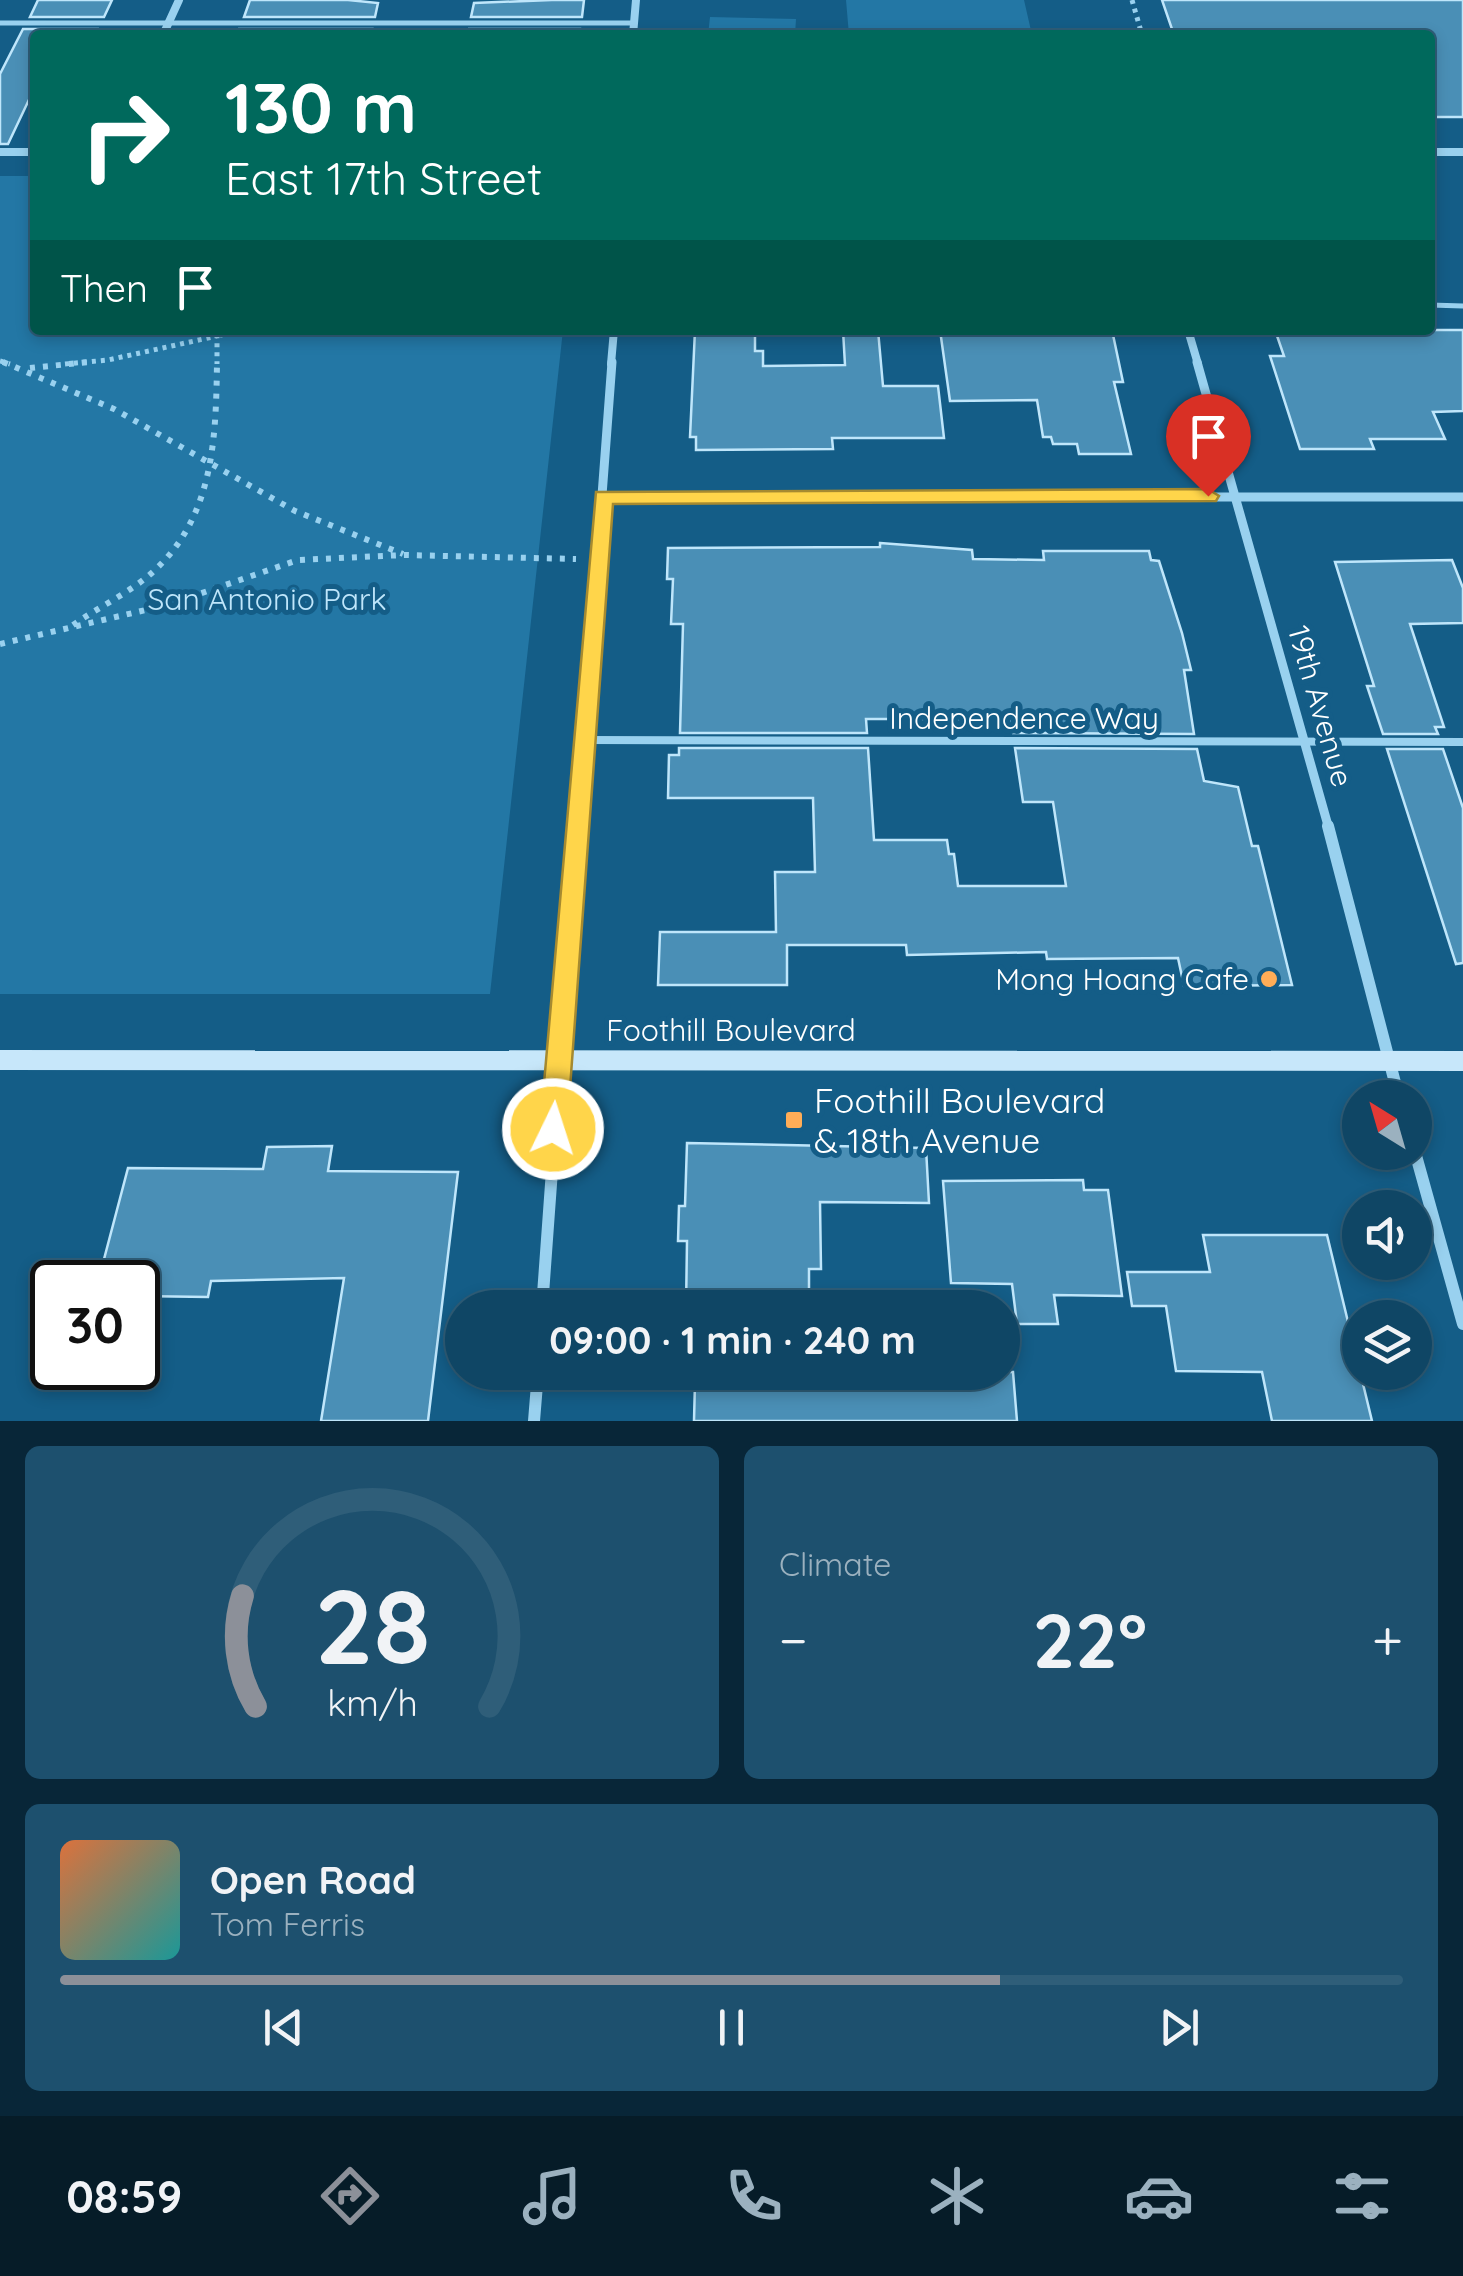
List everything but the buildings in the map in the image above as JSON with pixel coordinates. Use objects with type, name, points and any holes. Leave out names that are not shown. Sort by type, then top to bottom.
[{"type":"main road","name":"Foothill Boulevard","points":[[0,1060],[1463,1060]]},
{"type":"street","points":[[165,30],[179,0]]},
{"type":"street","points":[[633,30],[636,0]]},
{"type":"street","points":[[0,152],[30,152]]},
{"type":"street","points":[[1435,152],[1463,152]]},
{"type":"street","points":[[543,1290],[614,335]]},
{"type":"street","name":"19th Avenue","points":[[1189,335],[1306,742],[1394,1080]]},
{"type":"street","points":[[603,497],[1463,497]]},
{"type":"street","points":[[1420,1170],[1463,1324]]},
{"type":"street","points":[[534,1421],[537,1390]]},
{"type":"lane","points":[[0,23],[634,23]]},
{"type":"lane","points":[[1435,306],[1463,306]]},
{"type":"lane","name":"Independence Way","points":[[585,740],[1463,742]]},
{"type":"path","points":[[1132,0],[1141,30]]},
{"type":"path","points":[[30,368],[108,360],[209,335]]},
{"type":"path","points":[[68,628],[165,560],[192,528],[213,466],[217,335]]},
{"type":"path","points":[[0,361],[30,368],[103,402],[297,512],[404,555]]},
{"type":"path","points":[[0,644],[168,605],[298,560],[404,555],[598,558]]},
{"type":"green space","points":[[846,0],[1024,0],[1031,30],[849,30]]},
{"type":"green space","points":[[710,17],[796,19],[795,30],[709,30]]},
{"type":"green space","name":"San Antonio Park","points":[[0,176],[30,176],[30,335],[562,335],[490,994],[0,994]]},
{"type":"place","name":"Mong Hoang Cafe","points":[[1269,979]]},
{"type":"place","name":"Foothill Boulevard & 18th Avenue","points":[[794,1120]]},
{"type":"route","points":[[553,1129],[603,497],[1208,496]]}]
